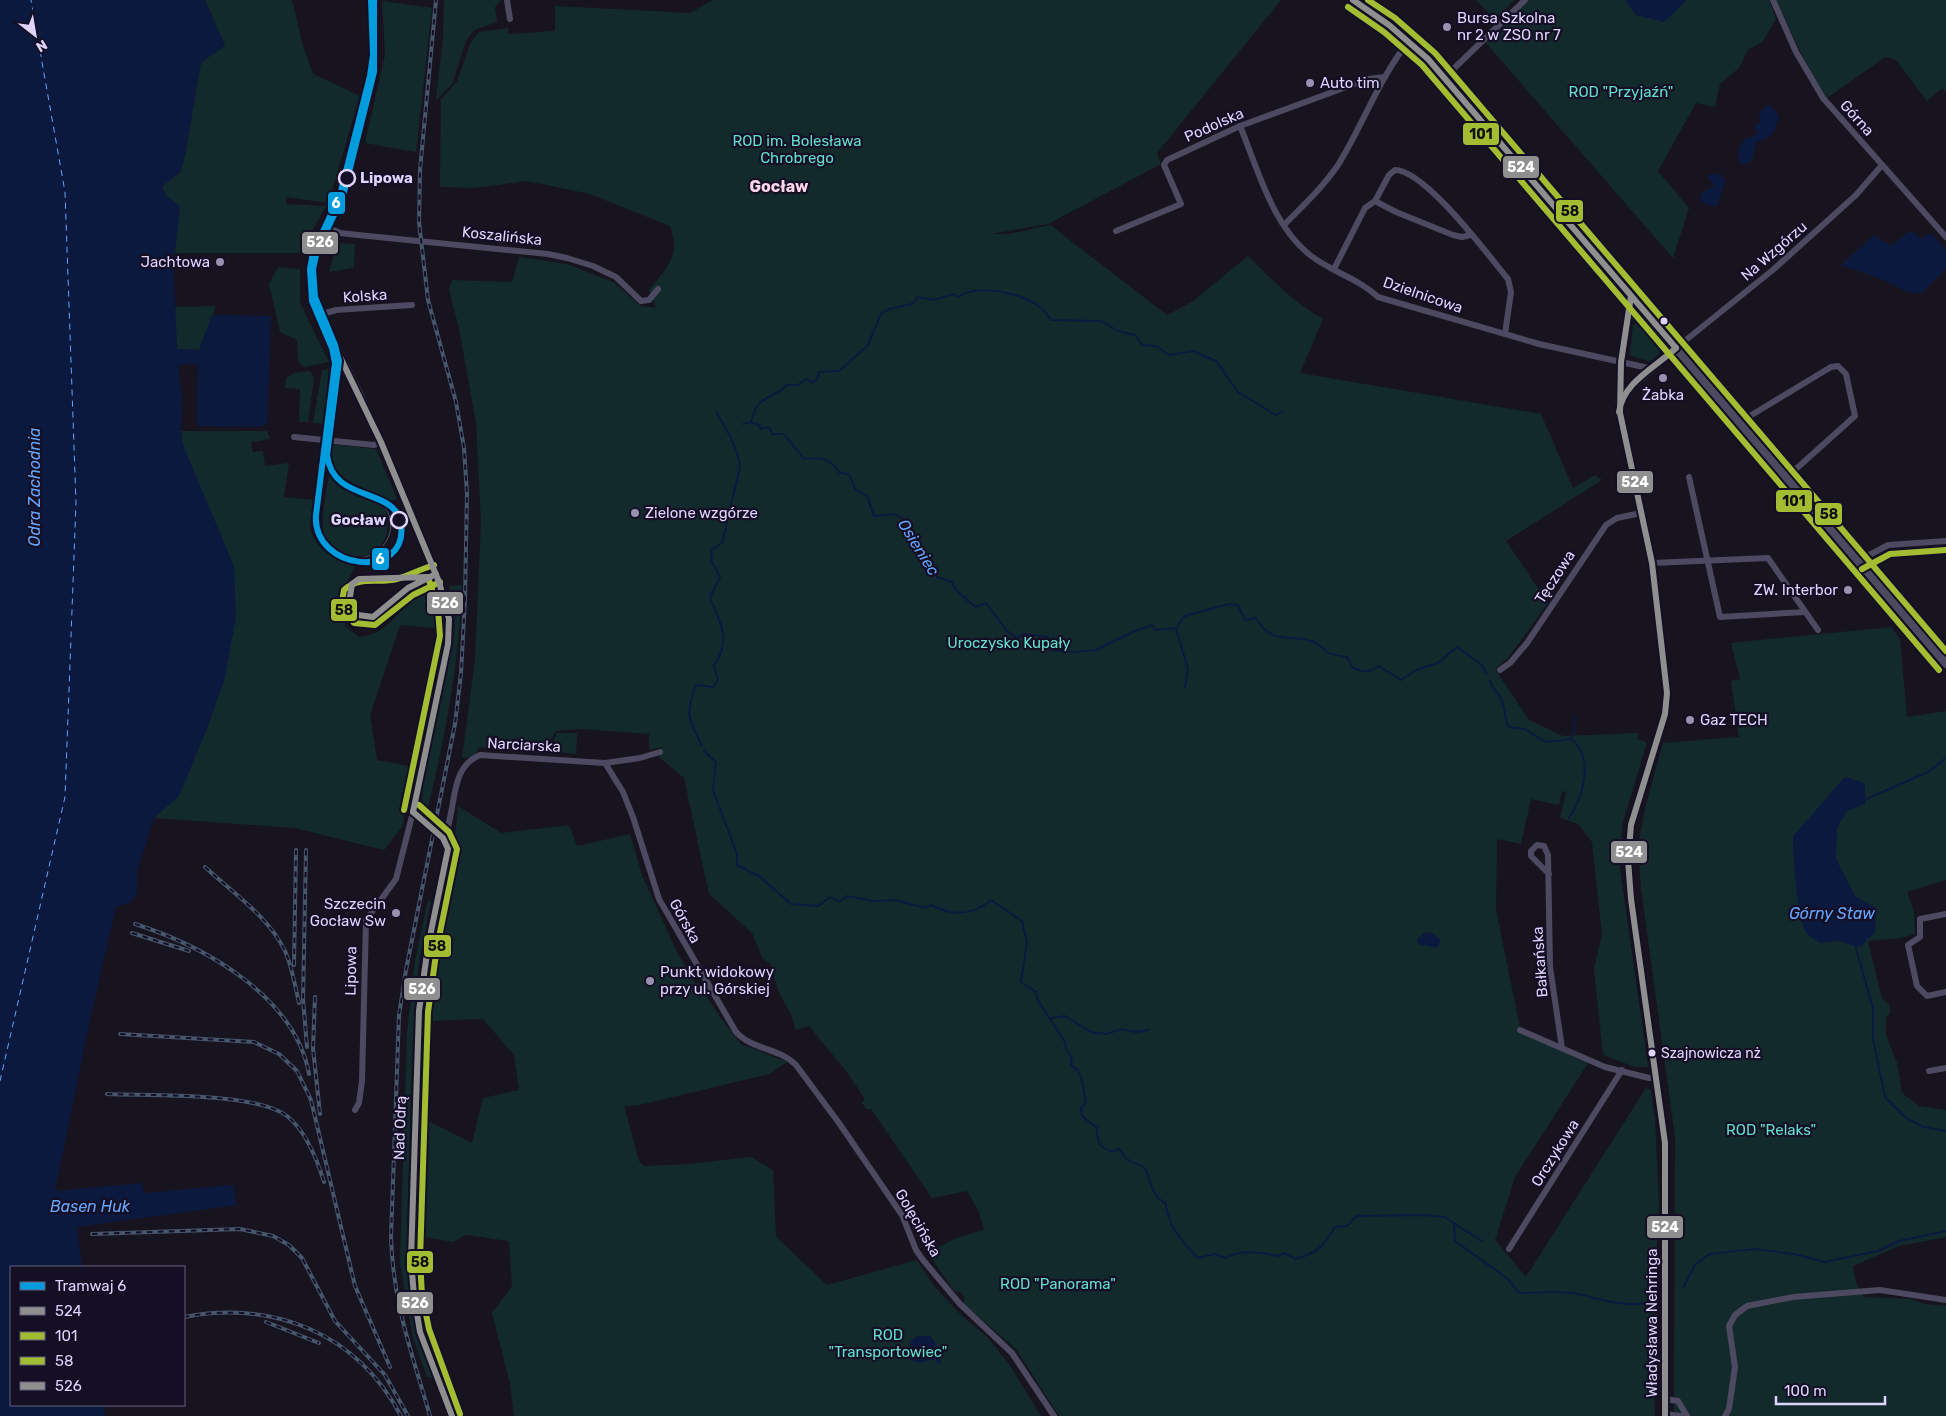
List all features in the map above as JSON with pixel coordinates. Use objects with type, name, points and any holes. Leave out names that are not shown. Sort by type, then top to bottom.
[{"type":"street","name":"Lipowa","points":[[355,1110],[359,1103],[362,1081],[366,920],[396,879],[413,812],[447,647],[449,620],[439,582],[381,442],[319,315],[312,292],[311,268],[314,254],[341,196],[373,70],[372,0]]},
{"type":"street","points":[[507,0],[510,20]]},
{"type":"street","points":[[1353,0],[1409,41],[1444,78],[1946,664]]},
{"type":"street","points":[[1444,78],[1525,0]]},
{"type":"street","name":"Górna","points":[[1773,0],[1792,44],[1817,89],[1946,237]]},
{"type":"street","points":[[1284,225],[1333,172],[1385,77],[1409,41]]},
{"type":"street","name":"Podolska","points":[[1116,231],[1179,205],[1181,202],[1164,163],[1240,126],[1368,79],[1385,77]]},
{"type":"street","name":"Dzielnicowa","points":[[1240,126],[1269,196],[1284,225],[1303,249],[1317,261],[1368,287],[1378,297],[1569,352],[1621,362]]},
{"type":"street","name":"Na Wzgórzu","points":[[1676,348],[1774,270],[1856,194],[1882,165]]},
{"type":"street","points":[[1334,269],[1365,208],[1376,202],[1390,173],[1395,170],[1403,171],[1427,186],[1508,279],[1511,286],[1505,334]]},
{"type":"street","points":[[1376,202],[1396,212],[1459,236],[1470,235]]},
{"type":"street","name":"Koszalińska","points":[[327,228],[358,235],[548,254],[603,270],[616,277],[641,300],[649,300],[658,289]]},
{"type":"street","name":"Władysława Nehringa","points":[[1631,296],[1621,362],[1619,402],[1622,429],[1652,563],[1667,680],[1667,701],[1633,815],[1628,843],[1628,868],[1665,1151],[1665,1415]]},
{"type":"street","name":"Kolska","points":[[319,315],[336,310],[412,306]]},
{"type":"street","points":[[1619,402],[1631,387],[1676,348]]},
{"type":"street","points":[[1621,362],[1653,369]]},
{"type":"street","points":[[1740,422],[1831,367],[1838,366],[1844,371],[1855,416],[1786,477]]},
{"type":"street","points":[[1619,386],[1623,389],[1631,387]]},
{"type":"street","points":[[294,437],[374,445],[381,442]]},
{"type":"street","points":[[1689,477],[1720,617],[1805,612]]},
{"type":"street","name":"Tęczowa","points":[[1500,670],[1510,663],[1527,643],[1606,525],[1617,518],[1641,513]]},
{"type":"street","points":[[1858,561],[1888,545],[1946,541]]},
{"type":"street","points":[[1652,563],[1768,558],[1818,630]]},
{"type":"street","name":"Narciarska","points":[[443,838],[449,825],[459,775],[474,757],[496,755],[605,763],[640,758],[660,752]]},
{"type":"street","name":"Górska","points":[[605,763],[622,792],[633,817],[659,899],[728,1020],[743,1040],[786,1058]]},
{"type":"street","points":[[413,812],[443,838]]},
{"type":"street","name":"Nad Odrą","points":[[443,838],[447,844],[448,852],[428,946],[419,1011],[412,1270],[418,1323],[452,1416]]},
{"type":"street","name":"Bałkańska","points":[[1549,874],[1550,967],[1562,1048]]},
{"type":"street","points":[[1946,914],[1920,919],[1920,937],[1908,945],[1917,986],[1927,996],[1946,992]]},
{"type":"street","points":[[1520,1030],[1605,1067],[1649,1078],[1656,1076]]},
{"type":"street","name":"Golęcińska","points":[[786,1058],[796,1065],[822,1099],[898,1209],[923,1260],[960,1304],[1012,1353],[1054,1416]]},
{"type":"street","points":[[1929,1071],[1946,1068]]},
{"type":"street","name":"Orczykowa","points":[[1509,1249],[1622,1070]]},
{"type":"street","points":[[1725,1416],[1729,1409],[1735,1367],[1729,1326],[1732,1319],[1742,1309],[1754,1304],[1793,1297],[1880,1290],[1946,1300]]},
{"type":"street","points":[[1666,1399],[1678,1401],[1687,1416]]},
{"type":"street","points":[[1665,1415],[1681,1416]]},
{"type":"green space","points":[[205,0],[292,0],[303,46],[313,74],[360,96],[328,203],[287,197],[286,204],[326,206],[300,253],[175,253],[176,239],[162,186],[180,173],[185,155],[201,62],[225,46]]},
{"type":"green space","points":[[444,0],[501,0],[495,7],[497,22],[474,30],[466,41],[452,84],[436,100],[443,38]]},
{"type":"green space","points":[[713,0],[1281,0],[1157,153],[1161,164],[1048,224],[990,234],[1009,234],[1050,225],[1167,315],[1192,302],[1248,256],[1293,298],[1323,319],[1300,373],[1541,414],[1573,488],[1595,475],[1602,480],[1506,541],[1548,603],[1508,658],[1495,669],[1529,720],[1563,736],[1639,733],[1637,739],[1647,742],[1623,822],[1619,861],[1648,1067],[1635,1067],[1603,1055],[1594,969],[1602,934],[1592,842],[1578,824],[1560,818],[1566,792],[1562,791],[1559,805],[1531,799],[1521,844],[1497,839],[1496,910],[1520,1027],[1519,1032],[1588,1063],[1515,1177],[1495,1240],[1526,1277],[1646,1088],[1651,1090],[1655,1120],[1659,1203],[1652,1344],[1655,1416],[1059,1416],[1016,1349],[964,1304],[964,1296],[961,1292],[954,1291],[928,1253],[956,1238],[984,1230],[978,1210],[967,1191],[932,1198],[871,1109],[866,1109],[862,1103],[865,1099],[846,1071],[809,1026],[795,1030],[792,1016],[779,993],[770,963],[763,959],[752,933],[709,894],[684,778],[659,757],[662,747],[649,750],[649,734],[581,729],[556,731],[543,753],[479,747],[474,757],[462,758],[475,660],[481,523],[476,423],[459,328],[449,290],[452,280],[512,282],[519,257],[567,264],[613,282],[641,306],[656,308],[649,290],[670,261],[674,245],[670,226],[590,194],[527,181],[473,188],[440,187],[441,99],[457,82],[470,44],[479,32],[508,28],[509,34],[555,31],[555,6],[690,13]]},
{"type":"green space","points":[[1476,0],[1514,0],[1495,19]]},
{"type":"green space","name":"ROD \"Przyjaźń\"","points":[[1529,0],[1769,0],[1776,19],[1763,41],[1748,50],[1739,68],[1720,84],[1715,107],[1696,103],[1658,171],[1689,208],[1673,258],[1486,43]]},
{"type":"green space","points":[[1776,0],[1946,0],[1946,92],[1942,88],[1927,101],[1896,60],[1885,57],[1827,98],[1810,72]]},
{"type":"green space","points":[[382,1],[432,8],[416,152],[365,143],[385,55]]},
{"type":"green space","points":[[337,243],[355,244],[354,266],[329,272]]},
{"type":"green space","points":[[278,267],[300,269],[300,303],[329,362],[303,367],[298,360],[297,340],[280,332],[269,284]]},
{"type":"green space","points":[[216,306],[199,350],[177,349],[174,307]]},
{"type":"green space","points":[[1640,321],[1645,323],[1660,340],[1659,354],[1650,362],[1630,355],[1633,325]]},
{"type":"green space","points":[[331,369],[324,424],[313,423],[322,370]]},
{"type":"green space","points":[[310,371],[314,378],[308,422],[299,422],[300,389],[285,388],[286,378],[294,373]]},
{"type":"green space","points":[[181,431],[267,431],[270,439],[251,442],[253,452],[263,451],[265,466],[289,463],[284,497],[314,500],[310,524],[314,538],[328,554],[341,562],[355,566],[345,589],[343,609],[346,627],[359,637],[369,635],[386,626],[418,589],[426,589],[432,592],[439,601],[443,629],[400,625],[370,715],[377,760],[414,767],[402,827],[384,850],[295,828],[154,818],[179,795],[224,681]]},
{"type":"green space","points":[[330,444],[376,449],[397,499],[390,501],[346,484],[334,470]]},
{"type":"green space","points":[[329,474],[336,481],[372,499],[385,510],[387,528],[384,541],[376,550],[365,555],[353,556],[341,553],[331,546],[324,535],[323,513]]},
{"type":"green space","points":[[462,585],[458,643],[450,701],[426,815],[423,812],[422,789],[454,633],[455,617],[449,586]]},
{"type":"green space","name":"ROD \"Relaks\"","points":[[1891,627],[1900,639],[1907,717],[1946,711],[1946,880],[1907,892],[1914,912],[1915,934],[1901,938],[1868,941],[1882,999],[1889,1005],[1890,1013],[1886,1018],[1886,1035],[1897,1063],[1902,1093],[1919,1106],[1946,1110],[1946,1237],[1899,1246],[1853,1266],[1856,1283],[1864,1297],[1911,1299],[1925,1304],[1946,1306],[1946,1416],[1674,1416],[1675,1137],[1641,888],[1638,846],[1645,808],[1663,743],[1739,737],[1731,681],[1740,679],[1731,643]]},
{"type":"green space","points":[[557,733],[577,733],[576,754],[549,751]]},
{"type":"green space","name":"ROD \"Transportowiec\"","points":[[458,806],[501,833],[569,825],[577,846],[630,834],[642,875],[676,950],[695,983],[698,983],[720,1017],[741,1044],[787,1062],[769,1074],[639,1105],[624,1106],[639,1161],[644,1166],[689,1164],[751,1157],[773,1170],[776,1237],[827,1285],[917,1260],[934,1286],[961,1315],[987,1337],[1009,1364],[1041,1416],[514,1416],[510,1383],[492,1313],[512,1286],[509,1241],[466,1235],[453,1242],[419,1236],[424,1119],[472,1143],[483,1098],[519,1090],[514,1055],[483,1019],[426,1021],[432,967],[451,860]]},
{"type":"green space","points":[[428,900],[431,902],[418,970],[413,1036],[407,1249],[410,1300],[415,1326],[422,1351],[433,1377],[427,1377],[413,1338],[400,1263],[407,1033],[415,961]]},
{"type":"water","points":[[0,0],[205,0],[225,46],[201,62],[185,155],[180,173],[162,186],[166,195],[180,206],[175,253],[173,253],[177,349],[199,350],[212,315],[271,316],[267,424],[259,427],[197,426],[198,364],[178,365],[182,400],[181,431],[183,445],[234,566],[236,618],[224,681],[179,796],[154,818],[137,871],[137,894],[131,902],[116,907],[89,1024],[55,1191],[142,1183],[144,1193],[233,1185],[236,1205],[77,1227],[82,1266],[10,1266],[10,1406],[103,1406],[105,1416],[0,1416]]},
{"type":"water","points":[[1627,0],[1687,0],[1664,22],[1636,15],[1626,2]]},
{"type":"water","points":[[1768,105],[1772,107],[1779,117],[1774,131],[1767,138],[1756,142],[1753,159],[1748,163],[1741,164],[1738,156],[1740,146],[1746,139],[1758,134],[1754,127],[1756,123],[1761,124],[1759,113]]},
{"type":"water","points":[[1720,174],[1725,180],[1718,205],[1714,207],[1701,202],[1702,193],[1714,186],[1707,175]]},
{"type":"water","points":[[1910,231],[1921,239],[1931,233],[1946,250],[1946,268],[1922,293],[1907,292],[1884,280],[1841,265],[1874,235],[1891,246]]},
{"type":"water","name":"Górny Staw","points":[[1845,777],[1865,783],[1865,804],[1847,811],[1837,828],[1836,859],[1855,896],[1876,908],[1875,932],[1860,947],[1837,941],[1820,943],[1807,934],[1798,902],[1795,872],[1793,836]]},
{"type":"water","points":[[1425,932],[1432,933],[1440,939],[1440,944],[1437,948],[1418,944],[1417,939]]},
{"type":"water","points":[[917,1336],[931,1336],[938,1348],[941,1365],[934,1359],[920,1363],[909,1360],[911,1343]]},
{"type":"waterway","points":[[751,422],[757,406],[767,397],[780,391],[787,385],[798,385],[806,379],[813,383],[818,378],[819,372],[839,371],[868,345],[881,314],[889,309],[912,304],[918,297],[934,300],[953,294],[958,297],[966,293],[988,290],[1023,298],[1041,308],[1051,320],[1101,321],[1118,331],[1135,335],[1142,345],[1156,346],[1169,355],[1193,351],[1216,361],[1238,392],[1276,415],[1283,411]]},
{"type":"waterway","points":[[702,746],[691,722],[689,710],[696,685],[713,687],[718,680],[714,666],[723,647],[724,640],[721,624],[710,597],[720,577],[712,562],[711,550],[722,543],[740,467],[734,446],[716,412]]},
{"type":"waterway","name":"Osieniec","points":[[743,424],[751,422],[759,425],[761,429],[769,427],[772,434],[784,434],[804,459],[816,458],[829,461],[840,473],[849,474],[855,489],[867,496],[874,516],[893,514],[902,518],[904,530],[910,538],[916,539],[916,547],[920,555],[927,555],[937,577],[952,582],[955,589],[975,607],[986,603],[1006,630],[1017,638],[1024,634],[1048,637],[1050,650],[1075,652],[1096,650],[1152,625],[1155,630],[1176,628],[1185,616],[1229,604],[1238,605],[1245,620],[1256,618],[1268,632],[1281,637],[1314,642],[1329,653],[1347,657],[1353,668],[1360,670],[1369,671],[1379,666],[1401,680],[1418,669],[1438,663],[1457,647],[1483,666],[1486,673]]},
{"type":"waterway","points":[[1176,629],[1188,669],[1185,687]]},
{"type":"waterway","name":"Osieniec","points":[[1490,680],[1503,702],[1509,727],[1524,729],[1546,742],[1571,739],[1575,729],[1574,715]]},
{"type":"waterway","points":[[1569,818],[1579,799],[1585,766],[1583,756],[1571,739]]},
{"type":"waterway","points":[[704,751],[716,762],[713,790],[737,854],[737,865],[759,876],[791,904],[818,906],[830,897],[839,902],[847,896],[873,901],[895,900],[926,908],[931,905],[939,909],[962,913],[976,909],[991,900],[1022,921],[1027,942],[1021,982],[1036,992],[1037,999],[1065,1042],[1066,1050],[1072,1058],[1070,1065],[1081,1076],[1086,1102],[1081,1108],[1082,1116],[1097,1128],[1097,1137],[1101,1146],[1112,1152],[1119,1149],[1129,1160],[1144,1168],[1153,1191],[1166,1204],[1169,1220],[1173,1227],[1198,1258],[1215,1254],[1226,1258],[1239,1253],[1252,1252],[1279,1256],[1284,1253],[1296,1259],[1315,1251],[1323,1244],[1335,1227],[1347,1226],[1357,1216],[1423,1215],[1444,1217],[1482,1241]]},
{"type":"waterway","points":[[1864,800],[1928,772],[1946,758]]},
{"type":"waterway","points":[[1855,945],[1873,1008],[1873,1039],[1885,1097],[1906,1118],[1924,1127],[1946,1131]]},
{"type":"waterway","points":[[1051,1018],[1065,1016],[1091,1032],[1107,1034],[1120,1029],[1136,1032],[1149,1030]]},
{"type":"waterway","points":[[1454,1224],[1455,1241],[1508,1279],[1519,1293],[1564,1292],[1605,1301],[1631,1304],[1651,1303]]},
{"type":"waterway","points":[[1683,1288],[1695,1265],[1709,1254],[1755,1249],[1794,1254],[1824,1262],[1878,1251],[1899,1241],[1946,1231]]},
{"type":"ferry route","points":[[0,1081],[65,797],[76,503],[65,192],[31,0]]},
{"type":"tram line","name":"6","points":[[371,0],[373,55],[370,76],[340,195],[313,253],[310,269],[312,301],[332,348],[335,363],[316,515],[319,534],[329,548],[343,557],[360,562],[377,561],[391,555],[399,542],[401,524],[396,512],[388,504],[351,488],[340,481],[332,470],[327,455],[339,361],[335,345],[315,297],[313,269],[317,251],[343,196],[374,72],[374,0]]},
{"type":"tram line","points":[[349,558],[363,558],[374,553],[383,546],[389,536],[391,526],[389,515],[383,505],[372,497]]},
{"type":"railway","points":[[430,1416],[399,1306],[391,1237],[399,1015],[406,970],[455,724],[461,673],[465,599],[467,494],[464,448],[456,402],[428,300],[419,222],[420,170],[436,0]]},
{"type":"railway","points":[[294,965],[296,850]]},
{"type":"railway","points":[[306,850],[303,999],[307,1047]]},
{"type":"railway","points":[[205,867],[270,927],[290,963],[299,1003]]},
{"type":"railway","points":[[135,924],[189,946],[243,978],[266,998],[286,1021],[300,1046],[309,1074]]},
{"type":"railway","points":[[132,933],[189,951]]},
{"type":"railway","points":[[315,997],[313,1048],[320,1114]]},
{"type":"railway","points":[[120,1034],[254,1042],[279,1054],[297,1071],[311,1100],[355,1286],[390,1367]]},
{"type":"railway","points":[[107,1094],[227,1099],[272,1108],[287,1116],[300,1129],[314,1155],[324,1182]]},
{"type":"railway","points":[[92,1234],[240,1229],[273,1236],[289,1245],[302,1258],[335,1321],[385,1375],[408,1416]]},
{"type":"railway","points":[[185,1317],[217,1313],[250,1314],[281,1319],[310,1329],[337,1344],[361,1363],[383,1387],[401,1416]]},
{"type":"railway","points":[[266,1322],[319,1343]]},
{"type":"transit line","name":"526","points":[[373,0],[374,58],[372,73],[340,199],[314,256],[311,289],[318,311],[381,442],[439,582],[449,619],[448,644],[413,812]]},
{"type":"transit line","name":"524","points":[[1353,0],[1389,25],[1428,59],[1676,348]]},
{"type":"transit line","name":"58","points":[[1368,0],[1395,18],[1435,53],[1946,651]]},
{"type":"transit line","name":"101","points":[[1348,7],[1384,32],[1422,65],[1939,670]]},
{"type":"transit line","name":"524","points":[[1631,296],[1621,362],[1620,413],[1652,563],[1667,693],[1665,714],[1631,825],[1628,860],[1631,899],[1665,1143],[1665,1416]]},
{"type":"transit line","name":"524","points":[[1619,412],[1627,392],[1641,376],[1676,348]]},
{"type":"transit line","name":"101","points":[[1862,569],[1890,554],[1946,550]]},
{"type":"transit line","name":"58","points":[[434,565],[397,579],[363,581],[350,585],[344,590],[341,606],[354,623],[375,625],[413,595],[440,582]]},
{"type":"transit line","name":"526","points":[[427,577],[359,579],[352,584],[349,603],[358,615],[373,617],[408,588],[436,574]]},
{"type":"transit line","name":"58","points":[[404,810],[440,636],[438,609],[428,577]]},
{"type":"transit line","name":"58","points":[[419,805],[449,832],[457,849],[437,947],[428,1012],[420,1260],[422,1295],[429,1329],[460,1414]]},
{"type":"transit line","name":"526","points":[[413,812],[443,838],[448,849],[428,946],[419,1011],[411,1260],[420,1332],[452,1416]]},
{"type":"place","name":"Bursa Szkolna nr 2 w ZSO nr 7","points":[[1447,27]]},
{"type":"place","name":"Auto tim","points":[[1310,83]]},
{"type":"place","name":"Lipowa","points":[[347,178]]},
{"type":"place","name":"Jachtowa","points":[[220,262]]},
{"type":"place","name":"Żabka","points":[[1663,378]]},
{"type":"place","name":"Zielone wzgórze","points":[[635,513]]},
{"type":"place","name":"Gocław","points":[[399,520]]},
{"type":"place","name":"ZW. Interbor","points":[[1848,590]]},
{"type":"place","name":"Gaz TECH","points":[[1690,720]]},
{"type":"place","name":"Szczecin Gocław Sw","points":[[396,913]]},
{"type":"place","name":"Punkt widokowy przy ul. Górskiej","points":[[650,981]]},
{"type":"place","name":"Szajnowicza nż","points":[[1652,1053]]},
{"type":"district","name":"Gocław","points":[[779,186]]},
{"type":"park label","name":"ROD im. Bolesława Chrobrego","points":[[797,150]]},
{"type":"park label","name":"Uroczysko Kupały","points":[[1009,643]]},
{"type":"park label","name":"ROD \"Panorama\"","points":[[1058,1284]]},
{"type":"water label","name":"Odra Zachodnia","points":[[34,487]]},
{"type":"water label","name":"Basen Huk","points":[[90,1206]]}]
